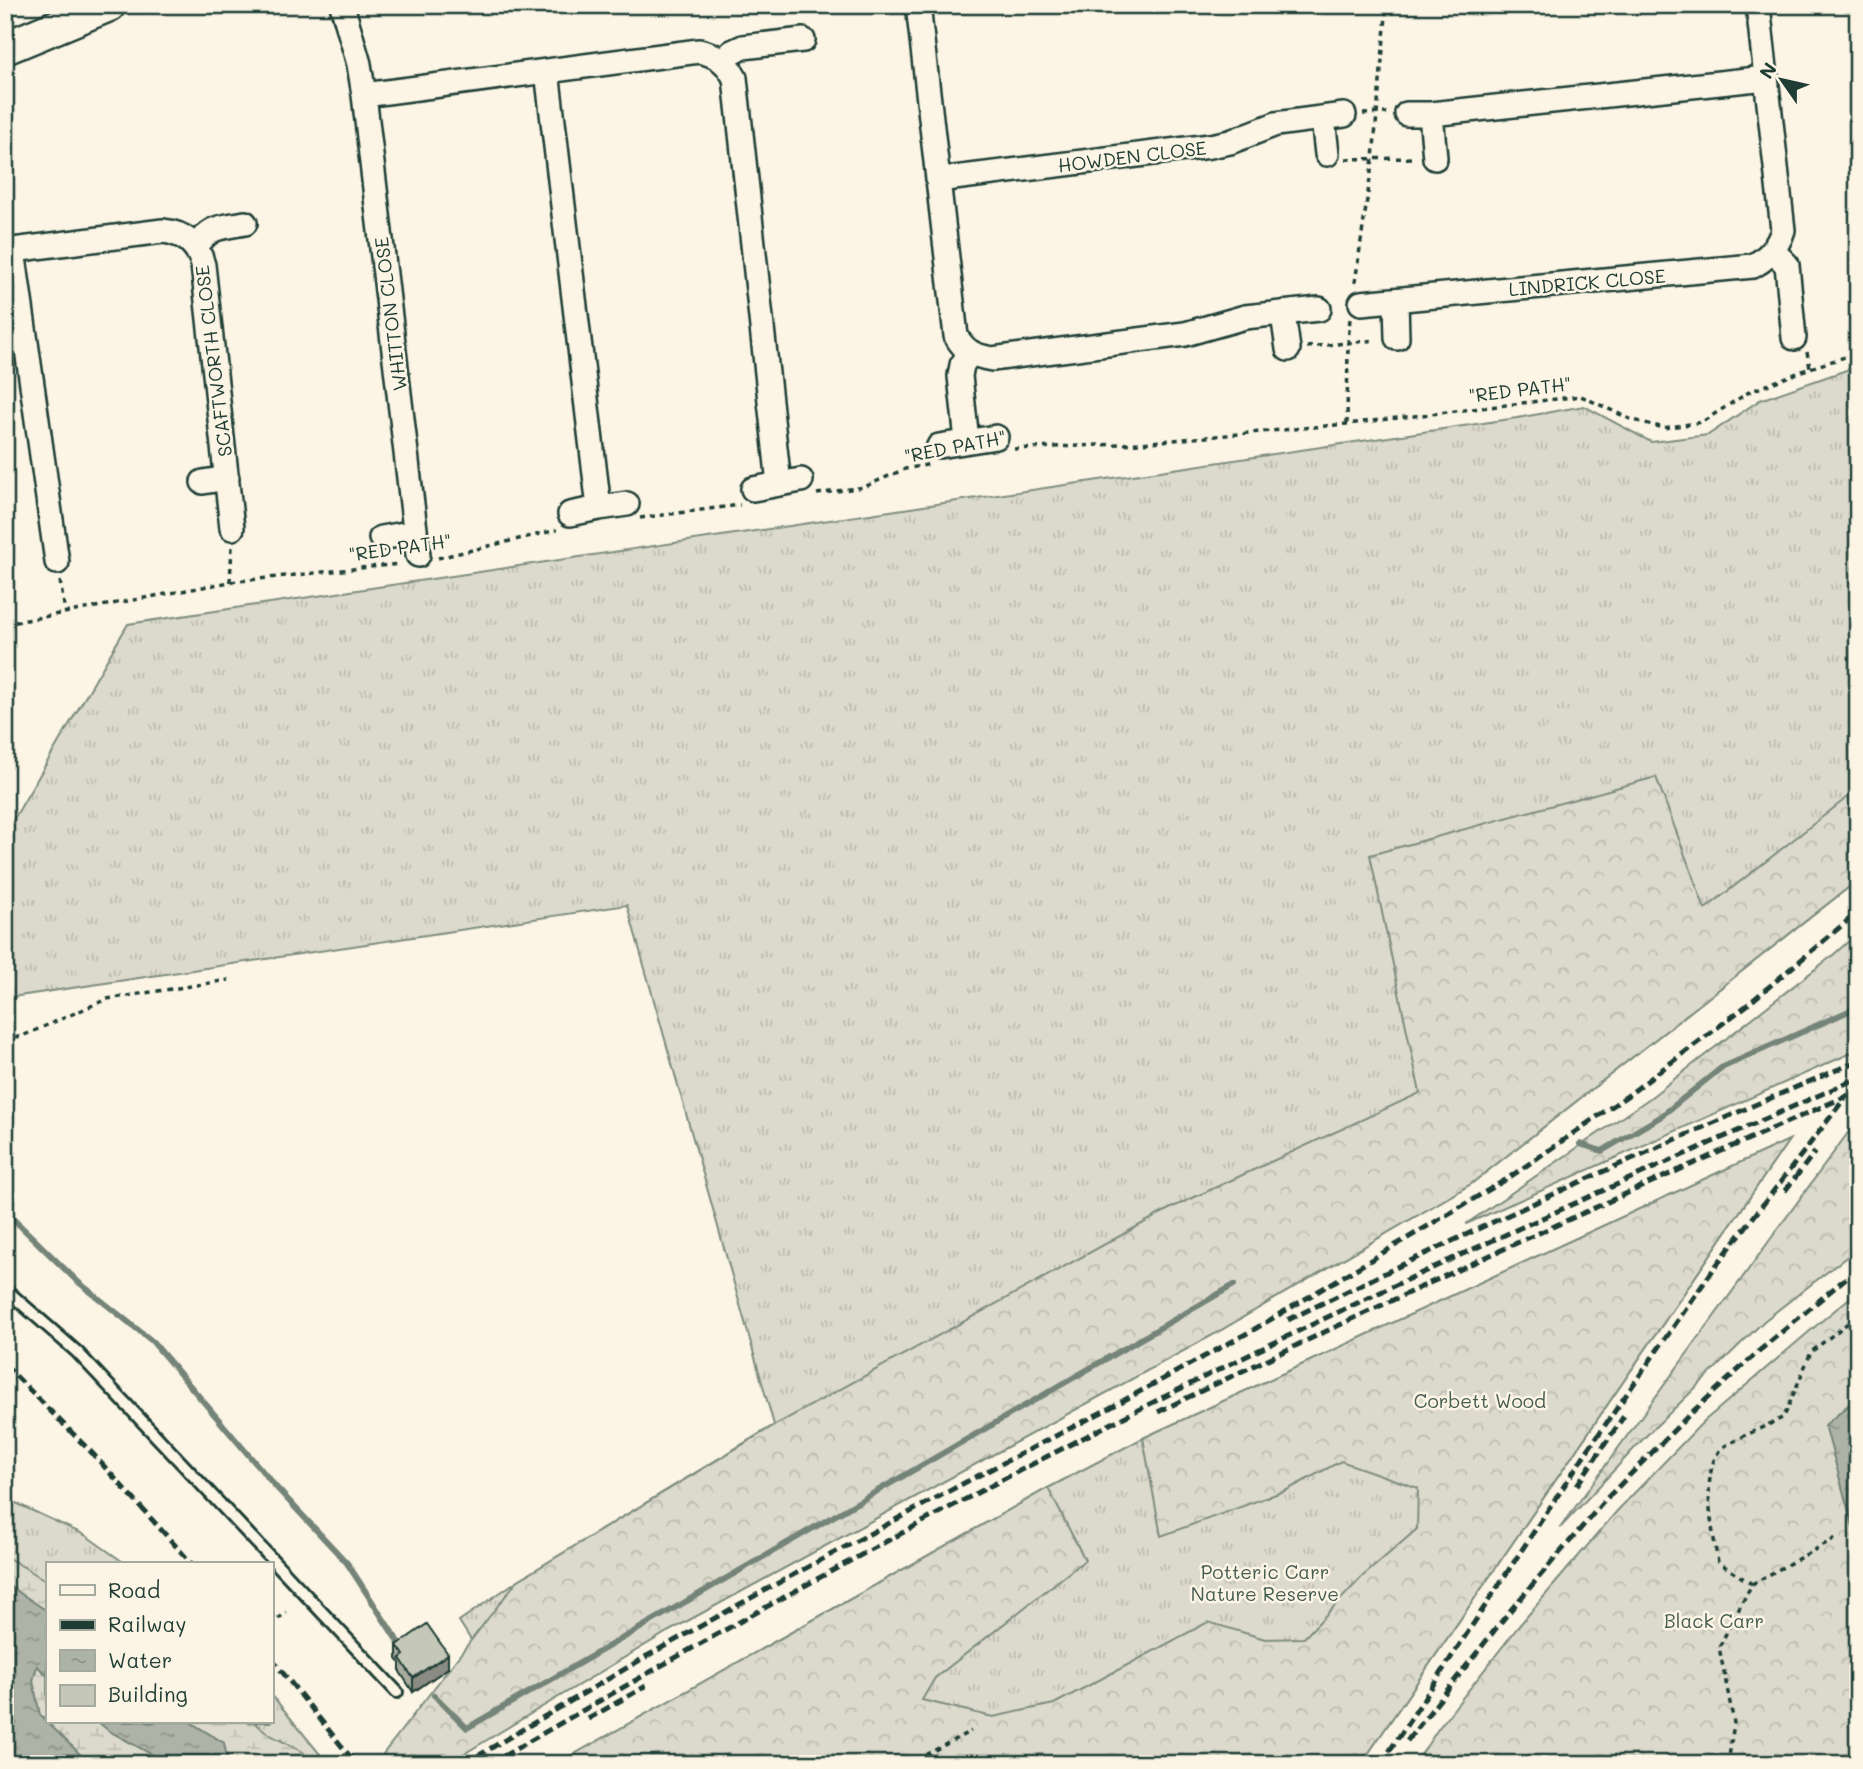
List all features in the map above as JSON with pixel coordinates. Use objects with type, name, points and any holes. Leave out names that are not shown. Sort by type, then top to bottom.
[{"type":"street","points":[[5,48],[108,5]]},
{"type":"street","name":"WHITTON CLOSE","points":[[342,5],[359,64],[364,95],[418,552]]},
{"type":"street","points":[[918,5],[956,336],[961,346],[970,354],[992,359],[1185,334],[1245,317],[1319,309]]},
{"type":"street","points":[[1758,5],[1783,230],[1773,251],[1787,265],[1794,338]]},
{"type":"street","points":[[724,61],[732,52],[743,47],[803,40]]},
{"type":"street","points":[[364,95],[699,51],[713,54],[724,61],[735,78],[797,487],[748,497]]},
{"type":"street","points":[[547,71],[598,508]]},
{"type":"street","points":[[1407,114],[1430,114],[1766,78]]},
{"type":"street","points":[[1430,114],[1435,158]]},
{"type":"street","points":[[1327,154],[1333,117]]},
{"type":"street","name":"HOWDEN CLOSE","points":[[938,180],[1210,146],[1230,142],[1276,124],[1333,117]]},
{"type":"street","name":"SCAFTWORTH CLOSE","points":[[195,247],[212,229],[245,223]]},
{"type":"street","name":"SCAFTWORTH CLOSE","points":[[57,562],[9,251],[163,231],[174,232],[187,238],[195,247],[203,265],[233,528]]},
{"type":"street","name":"LINDRICK CLOSE","points":[[1355,303],[1753,265],[1764,260],[1773,251]]},
{"type":"street","points":[[1396,300],[1397,338]]},
{"type":"street","points":[[1283,314],[1288,349]]},
{"type":"street","points":[[967,441],[960,376],[962,365],[970,354]]},
{"type":"street","points":[[941,454],[967,441],[1000,444]]},
{"type":"street","name":"SCAFTWORTH CLOSE","points":[[203,482],[227,478]]},
{"type":"street","points":[[564,522],[598,508],[632,511]]},
{"type":"street","points":[[381,538],[418,552]]},
{"type":"lane","points":[[5,1289],[78,1352],[397,1692]]},
{"type":"path","points":[[1347,424],[1348,343],[1373,158],[1387,5]]},
{"type":"path","points":[[1333,117],[1377,112],[1407,114]]},
{"type":"path","points":[[1327,154],[1329,159],[1435,158]]},
{"type":"path","points":[[1288,349],[1397,338]]},
{"type":"path","name":"\"RED PATH\"","points":[[1000,444],[1017,448],[1140,443],[1347,424],[1581,396],[1630,419],[1664,428],[1702,422],[1749,392],[1858,353]]},
{"type":"path","name":"\"RED PATH\"","points":[[797,487],[864,487],[941,454]]},
{"type":"path","points":[[632,511],[748,497]]},
{"type":"path","name":"\"RED PATH\"","points":[[5,624],[230,582],[418,552],[564,522]]},
{"type":"path","points":[[230,582],[233,528]]},
{"type":"path","points":[[57,562],[65,611]]},
{"type":"path","points":[[5,1038],[20,1037],[107,999],[229,980]]},
{"type":"path","points":[[1752,1584],[1718,1562],[1710,1520],[1710,1472],[1721,1449],[1784,1417],[1811,1352],[1858,1315]]},
{"type":"path","points":[[1728,1764],[1734,1723],[1719,1647],[1752,1584],[1836,1538]]},
{"type":"path","points":[[273,1620],[276,1621],[286,1612]]},
{"type":"path","points":[[908,1764],[971,1731]]},
{"type":"green space","points":[[1858,366],[1858,880],[1471,1184],[1211,1336],[667,1632],[521,1719],[459,1621],[517,1581],[774,1425],[627,905],[5,998],[5,834],[128,624],[1584,406],[1651,442],[1708,435],[1760,400]]},
{"type":"green space","points":[[1656,777],[1705,909],[1858,789],[1858,880],[1471,1184],[1211,1336],[667,1632],[447,1764],[389,1764],[383,1754],[517,1581],[775,1425],[1171,1208],[1420,1093],[1370,855]]},
{"type":"green space","points":[[1858,933],[1858,1050],[1466,1224],[1650,1098]]},
{"type":"green space","points":[[1858,1119],[1858,1248],[1764,1321],[1644,1438],[1560,1528]]},
{"type":"green space","name":"Corbett Wood","points":[[1789,1140],[1361,1764],[557,1764],[1048,1488],[1143,1438]]},
{"type":"green space","name":"Corbett Wood","points":[[1789,1140],[1361,1764],[557,1764],[1048,1488],[1085,1560],[935,1678],[922,1700],[993,1717],[1054,1704],[1208,1622],[1265,1639],[1304,1638],[1362,1577],[1417,1529],[1418,1488],[1341,1461],[1287,1490],[1161,1536],[1143,1438]]},
{"type":"green space","name":"Black Carr","points":[[1858,1291],[1858,1396],[1826,1425],[1858,1545],[1858,1764],[1415,1764],[1438,1729],[1518,1627],[1617,1511],[1703,1422]]},
{"type":"green space","points":[[5,1498],[85,1535],[123,1562],[46,1562],[46,1724],[273,1724],[273,1696],[328,1764],[5,1764]]},
{"type":"green space","points":[[5,1556],[46,1580],[46,1724],[256,1724],[270,1735],[303,1752],[311,1764],[5,1764]]},
{"type":"water","points":[[1858,1398],[1858,1545],[1825,1425]]},
{"type":"water","points":[[5,1583],[46,1610],[46,1674],[37,1666],[33,1681],[40,1715],[46,1724],[49,1724],[90,1764],[5,1764]]},
{"type":"water","points":[[100,1724],[193,1724],[224,1743],[228,1762],[169,1764]]},
{"type":"building","points":[[427,1624],[448,1654],[413,1678],[400,1658],[404,1655],[397,1645]]},
{"type":"waterway","points":[[1580,1144],[1602,1151],[1660,1117],[1721,1068],[1858,1007]]},
{"type":"waterway","points":[[5,1211],[77,1281],[152,1341],[275,1486],[347,1563],[399,1643]]},
{"type":"waterway","points":[[434,1695],[467,1728],[1234,1285]]},
{"type":"railway","points":[[464,1764],[767,1589],[1253,1330],[1507,1179],[1627,1096],[1746,1006],[1858,912]]},
{"type":"railway","points":[[1288,1320],[1571,1186],[1858,1061]]},
{"type":"railway","points":[[490,1764],[869,1551],[1157,1400],[1480,1246],[1858,1078]]},
{"type":"railway","points":[[1158,1412],[1506,1248],[1858,1091]]},
{"type":"railway","points":[[1381,1764],[1585,1454],[1715,1267],[1845,1098]]},
{"type":"railway","points":[[1785,1191],[1815,1152]]},
{"type":"railway","points":[[1407,1741],[1509,1612],[1606,1499],[1688,1416],[1759,1351],[1858,1268]]},
{"type":"railway","points":[[5,1365],[93,1454],[190,1562]]},
{"type":"railway","points":[[1577,1485],[1624,1416]]},
{"type":"railway","points":[[273,1660],[356,1764]]},
{"type":"railway","points":[[588,1719],[646,1686]]},
{"type":"park label","name":"Potteric Carr Nature Reserve","points":[[1265,1582]]}]
